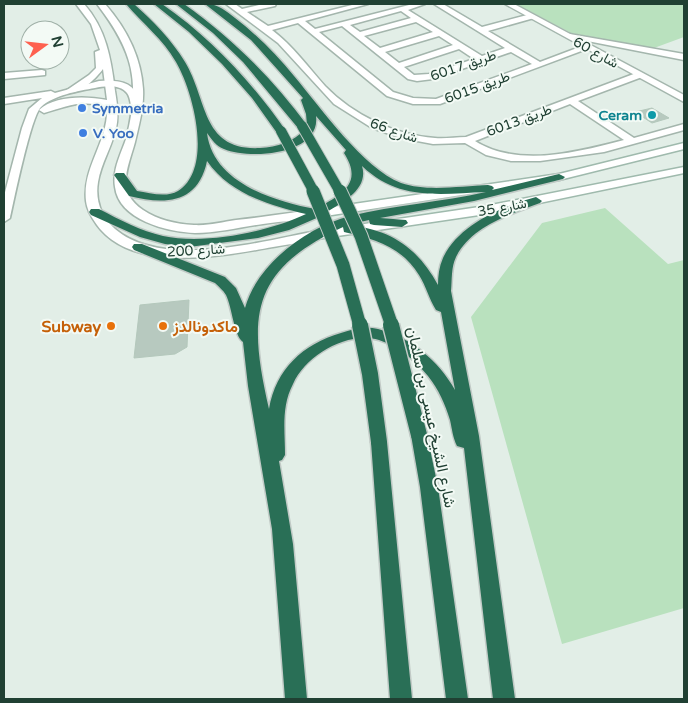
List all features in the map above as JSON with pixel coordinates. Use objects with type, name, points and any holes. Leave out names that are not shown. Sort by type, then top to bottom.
[{"type":"highway","points":[[130,4],[172,49],[187,75],[200,112],[219,142],[231,148],[260,152],[299,141],[310,130],[312,120],[310,108],[302,89]]},
{"type":"highway","points":[[158,4],[186,25],[255,96],[281,131],[301,164],[327,220],[346,275],[366,352],[379,442],[401,699]]},
{"type":"highway","name":"شارع الشيخ عيسى بن سلمان","points":[[180,4],[239,50],[258,70],[302,126],[338,185],[373,265],[405,370],[419,435],[429,487],[457,699]]},
{"type":"highway","points":[[95,212],[148,236],[176,242],[211,242],[267,234],[302,222],[319,213],[348,192],[358,178],[357,169],[352,158],[331,126],[302,89],[252,36],[209,4]]},
{"type":"highway","points":[[120,175],[133,194],[145,198],[158,199],[173,196],[186,191],[195,184],[200,174],[203,139],[200,112]]},
{"type":"highway","points":[[331,126],[377,174],[394,184],[426,189],[489,188]]},
{"type":"highway","points":[[203,139],[212,162],[229,179],[253,194],[292,208],[319,213],[354,224],[403,248],[420,264],[450,327]]},
{"type":"highway","points":[[285,218],[333,226],[354,224],[559,177]]},
{"type":"highway","points":[[504,699],[471,436],[444,291],[446,269],[452,254],[462,240],[480,226],[499,215],[536,201]]},
{"type":"highway","points":[[252,356],[250,327],[255,299],[267,278],[297,247],[333,226]]},
{"type":"highway","points":[[138,247],[220,280],[231,291],[238,307],[252,356],[275,485],[285,560],[296,699]]},
{"type":"highway","points":[[275,485],[278,403],[290,374],[308,354],[320,346],[334,340],[365,333],[378,335],[408,349],[436,374],[447,391],[455,410],[479,506]]},
{"type":"street","name":"شارع 200","points":[[80,4],[94,22],[104,46],[112,105],[112,126],[106,146],[95,170],[91,190],[95,212],[104,228],[119,240],[138,247],[166,253],[201,252],[317,235]]},
{"type":"street","name":"شارع 200","points":[[101,4],[119,25],[131,48],[135,71],[138,96],[127,152],[120,175],[123,196],[135,209],[150,220],[170,226],[197,229],[319,213]]},
{"type":"street","name":"شارع 66","points":[[230,4],[266,29],[288,48],[330,96],[359,118],[421,140],[444,142],[467,140]]},
{"type":"street","points":[[241,11],[272,4]]},
{"type":"street","points":[[266,29],[364,4]]},
{"type":"street","points":[[315,31],[421,4]]},
{"type":"street","points":[[438,4],[539,65]]},
{"type":"street","name":"شارع 60","points":[[509,4],[684,99]]},
{"type":"street","points":[[402,9],[480,59]]},
{"type":"street","points":[[481,30],[531,16]]},
{"type":"street","points":[[359,35],[417,19]]},
{"type":"street","name":"طريق 6015","points":[[299,20],[315,31],[390,94],[422,103],[437,102],[588,47]]},
{"type":"street","points":[[4,218],[31,115],[39,104],[72,90],[92,77],[100,68],[99,52],[89,26],[94,22]]},
{"type":"street","name":"طريق 6017","points":[[344,24],[380,50],[410,77],[423,78],[511,49]]},
{"type":"street","points":[[380,50],[440,33]]},
{"type":"street","points":[[567,35],[684,57]]},
{"type":"street","points":[[399,66],[460,46]]},
{"type":"street","points":[[607,57],[609,53],[615,51],[634,48]]},
{"type":"street","points":[[4,101],[72,90],[123,85],[131,79],[135,71]]},
{"type":"street","points":[[4,76],[42,73]]},
{"type":"street","name":"طريق 6013","points":[[467,140],[639,75]]},
{"type":"street","points":[[123,85],[130,89],[136,109]]},
{"type":"street","points":[[27,128],[44,110],[67,97],[110,87]]},
{"type":"street","points":[[44,110],[56,104],[78,100],[103,102],[112,105]]},
{"type":"street","name":"طريق 6013","points":[[571,101],[632,141]]},
{"type":"street","points":[[467,140],[476,148],[492,154],[516,158],[550,157],[580,153],[684,127]]},
{"type":"street","name":"شارع 35","points":[[319,213],[559,177],[684,146]]},
{"type":"street","name":"شارع 35","points":[[317,235],[354,224],[402,223],[536,201],[684,170]]},
{"type":"green space","points":[[516,4],[684,4],[684,37],[654,48],[571,33]]},
{"type":"green space","points":[[605,208],[668,264],[684,260],[684,608],[562,644],[471,317],[542,223]]},
{"type":"building","name":"Ceram","points":[[652,108],[669,118],[652,123],[635,112]]},
{"type":"building","name":"ماكدونالدز","points":[[189,300],[187,347],[175,354],[134,358],[140,305]]},
{"type":"place","name":"Symmetria","points":[[82,108]]},
{"type":"place","name":"Ceram","points":[[652,115]]},
{"type":"place","name":"V. Yoo","points":[[83,133]]},
{"type":"place","name":"Subway","points":[[111,326]]},
{"type":"place","name":"ماكدونالدز","points":[[163,326]]}]
